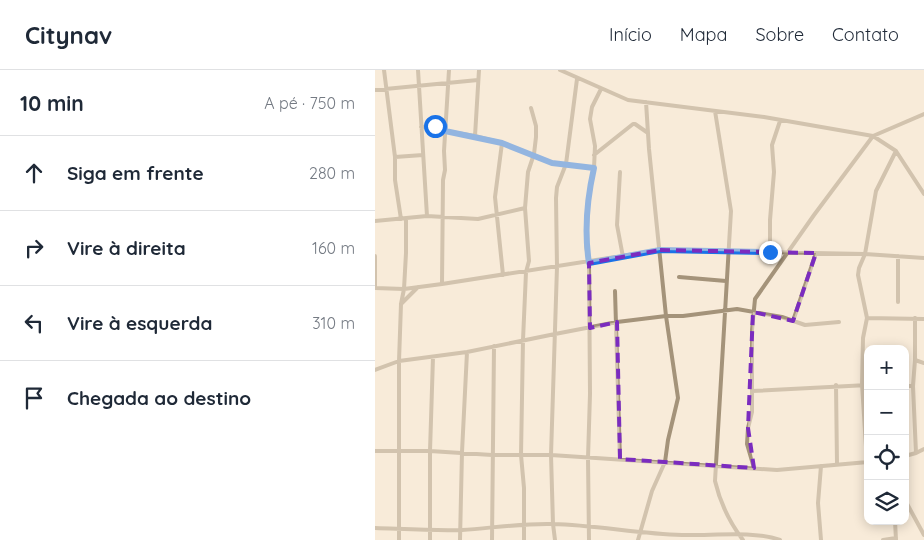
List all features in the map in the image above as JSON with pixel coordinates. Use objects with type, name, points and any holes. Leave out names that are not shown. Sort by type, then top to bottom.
[{"type":"street","points":[[384,70],[395,157],[395,180],[401,219]]},
{"type":"street","points":[[418,70],[427,216]]},
{"type":"street","points":[[442,284],[445,128],[450,83],[449,70]]},
{"type":"street","points":[[475,136],[479,70]]},
{"type":"street","points":[[559,70],[628,100],[764,117],[873,136],[897,151],[924,194]]},
{"type":"street","points":[[555,540],[551,455],[557,267],[556,198],[557,187],[565,164],[577,79]]},
{"type":"street","points":[[375,90],[478,80]]},
{"type":"street","points":[[589,540],[590,328],[589,263],[586,246],[588,203],[594,168],[595,146],[590,119],[592,107],[601,89]]},
{"type":"street","points":[[638,540],[652,491],[665,462],[678,398],[666,316],[646,102]]},
{"type":"street","points":[[524,540],[521,455],[523,340],[526,272],[529,261],[525,208],[528,172],[534,154],[536,137],[536,126],[531,108]]},
{"type":"street","points":[[715,111],[731,210],[715,481],[735,531],[743,540]]},
{"type":"street","points":[[754,468],[747,444],[752,412],[753,312],[755,299],[787,252],[873,136],[924,114]]},
{"type":"street","points":[[770,252],[769,220],[774,172],[772,145],[780,121]]},
{"type":"street","points":[[594,154],[633,124],[648,133]]},
{"type":"street","points":[[421,128],[445,128],[502,143],[534,154],[547,161],[594,168]]},
{"type":"street","points":[[502,143],[495,197],[503,275]]},
{"type":"street","points":[[865,435],[862,384],[863,338],[867,318],[857,275],[865,254],[877,191],[897,151]]},
{"type":"street","points":[[395,157],[423,155]]},
{"type":"street","points":[[620,172],[617,225],[623,257]]},
{"type":"street","points":[[375,221],[427,216],[477,219],[525,208]]},
{"type":"street","points":[[399,540],[399,361],[401,304],[407,253],[406,219]]},
{"type":"street","points":[[375,256],[375,288],[404,289],[589,263],[660,250],[865,254],[924,258]]},
{"type":"street","points":[[793,321],[816,253]]},
{"type":"street","points":[[898,256],[898,302]]},
{"type":"street","points":[[679,277],[726,280]]},
{"type":"street","points":[[401,304],[418,287]]},
{"type":"street","points":[[615,291],[620,460]]},
{"type":"street","points":[[375,370],[399,361],[467,352],[617,322],[666,316],[683,316],[737,309],[782,317],[810,326],[839,322]]},
{"type":"street","points":[[867,318],[924,319]]},
{"type":"street","points":[[915,318],[913,386],[916,453]]},
{"type":"street","points":[[492,540],[494,346]]},
{"type":"street","points":[[460,540],[467,352]]},
{"type":"street","points":[[430,540],[433,357]]},
{"type":"street","points":[[915,360],[924,364]]},
{"type":"street","points":[[752,390],[862,384]]},
{"type":"street","points":[[836,386],[837,464]]},
{"type":"street","points":[[909,455],[924,449]]},
{"type":"street","points":[[375,451],[551,455],[777,470],[864,462]]},
{"type":"street","points":[[821,466],[818,503],[821,540]]},
{"type":"street","points":[[909,507],[924,535]]},
{"type":"street","points":[[375,528],[460,530],[553,524],[640,533],[739,535],[771,537],[780,540]]},
{"type":"street","points":[[883,540],[896,539],[895,525]]},
{"type":"street","points":[[713,540],[714,534]]},
{"type":"highlighted area","points":[[660,250],[816,253],[793,321],[753,312],[748,428],[754,468],[620,459],[617,322],[590,328],[589,263]]},
{"type":"route","points":[[435,126],[445,126],[445,131],[502,143],[534,154],[552,163],[594,168],[588,203],[586,246],[589,263],[660,250],[770,252]]}]
